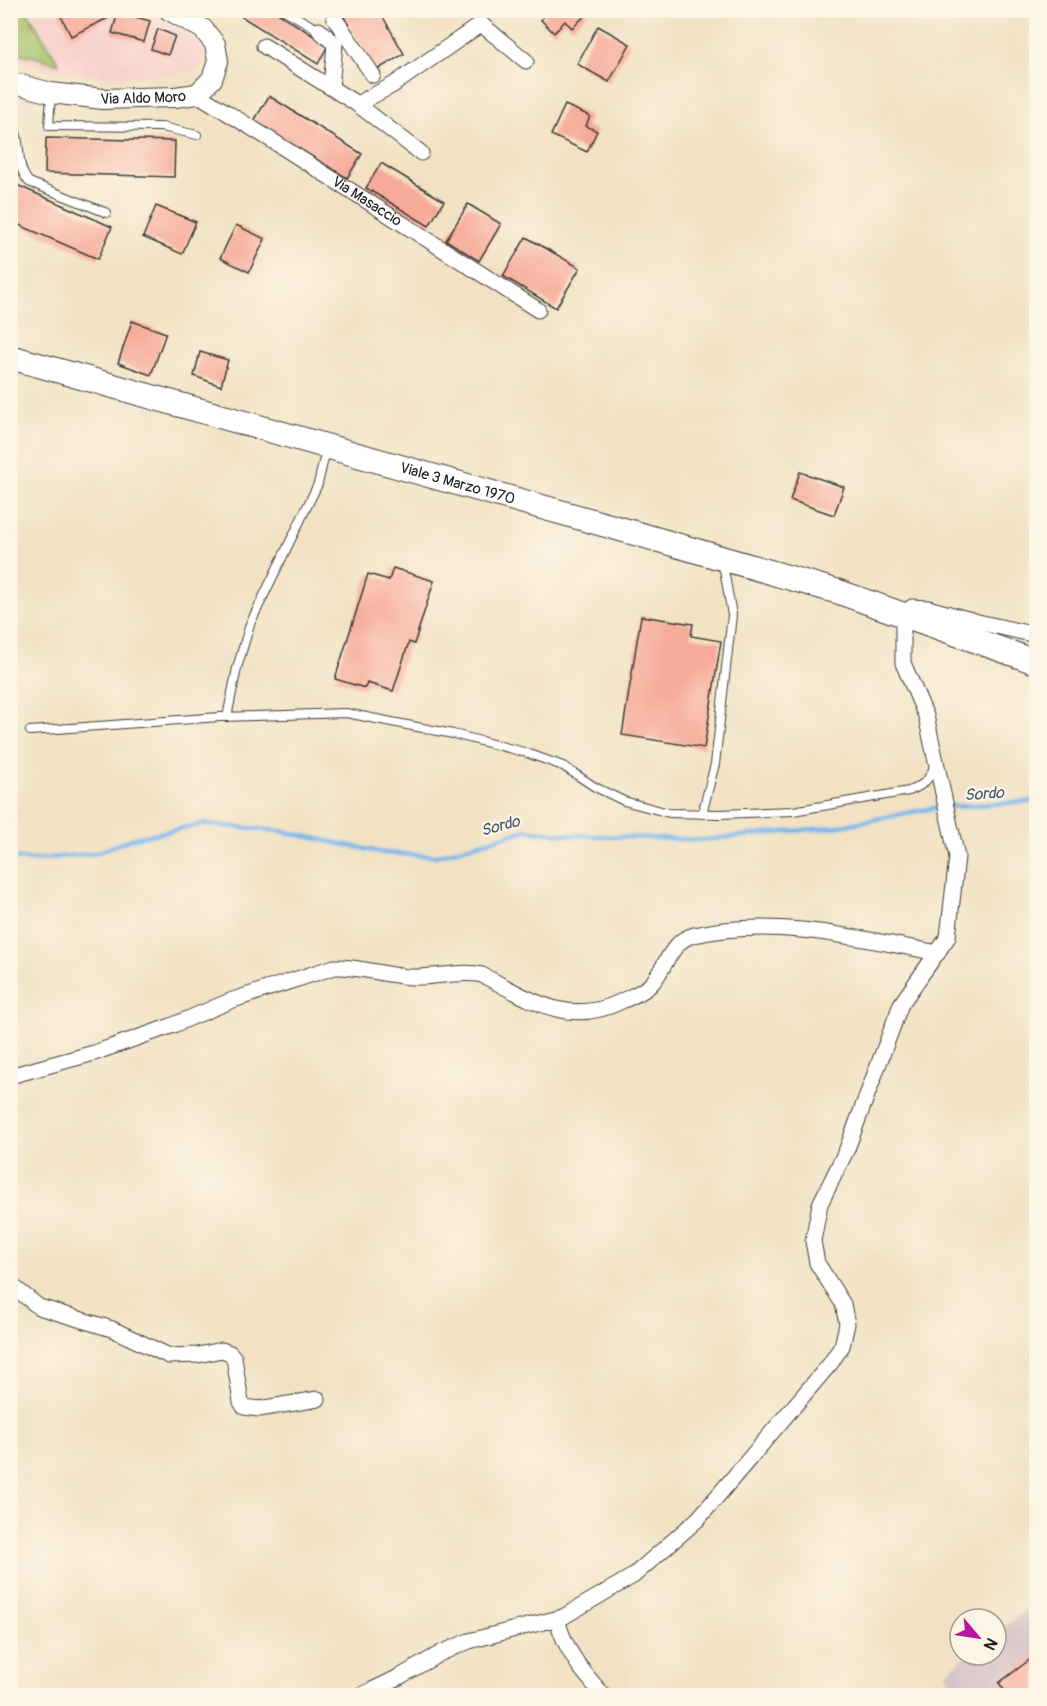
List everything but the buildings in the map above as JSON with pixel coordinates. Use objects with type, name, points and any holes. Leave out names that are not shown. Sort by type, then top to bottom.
[{"type":"main road","name":"Viale 3 Marzo 1970","points":[[10,357],[839,592],[1036,662]]},
{"type":"street","name":"Via Aldo Moro","points":[[10,82],[51,93],[103,99],[175,97],[197,94],[212,79],[218,61],[215,44],[203,30],[169,10]]},
{"type":"street","points":[[333,10],[335,19],[373,75]]},
{"type":"street","points":[[357,104],[393,85],[481,24],[526,61]]},
{"type":"street","points":[[319,30],[335,44],[331,87]]},
{"type":"street","points":[[264,46],[357,104],[421,153]]},
{"type":"street","name":"Via Masaccio","points":[[197,94],[538,310]]},
{"type":"street","points":[[360,1695],[469,1641],[557,1619],[633,1576],[698,1518],[831,1364],[842,1346],[847,1323],[843,1304],[818,1263],[813,1241],[820,1204],[847,1149],[901,1004],[948,938],[957,857],[927,716],[903,663],[903,615],[912,607],[928,608],[1036,635]]},
{"type":"street","points":[[10,1076],[105,1049],[171,1026],[230,1001],[334,967],[396,976],[432,978],[473,973],[482,975],[546,1007],[576,1013],[613,1005],[640,992],[652,983],[681,940],[693,936],[752,928],[810,930],[938,953]]},
{"type":"street","points":[[10,1284],[39,1307],[112,1329],[169,1356],[222,1350],[230,1353],[234,1358],[241,1402],[244,1407],[259,1409],[318,1399]]},
{"type":"street","points":[[557,1619],[562,1640],[583,1671],[604,1695]]},
{"type":"lane","points":[[284,10],[319,30]]},
{"type":"lane","points":[[51,93],[49,126],[162,127],[197,135]]},
{"type":"lane","points":[[10,121],[17,134],[22,175],[29,182],[107,213]]},
{"type":"lane","points":[[227,717],[237,668],[250,624],[318,484],[327,445]]},
{"type":"lane","points":[[702,814],[715,764],[732,615],[723,558]]},
{"type":"lane","points":[[30,731],[227,717],[346,713],[453,734],[524,752],[563,766],[595,787],[624,801],[669,813],[793,811],[909,790],[921,786],[928,780],[937,761]]},
{"type":"shaded area","points":[[10,11],[150,11],[199,40],[206,49],[205,63],[192,72],[167,75],[107,77],[54,71],[11,57]]},
{"type":"shaded area","points":[[1036,1602],[1036,1695],[963,1695],[945,1673],[953,1667],[1008,1667],[1008,1624]]},
{"type":"green space","points":[[10,11],[27,11],[59,64],[11,51]]},
{"type":"waterway","name":"Sordo","points":[[10,858],[33,860],[96,853],[131,839],[203,824],[281,831],[384,853],[436,856],[526,830],[572,835],[701,840],[835,827],[933,808],[1036,801]]}]
